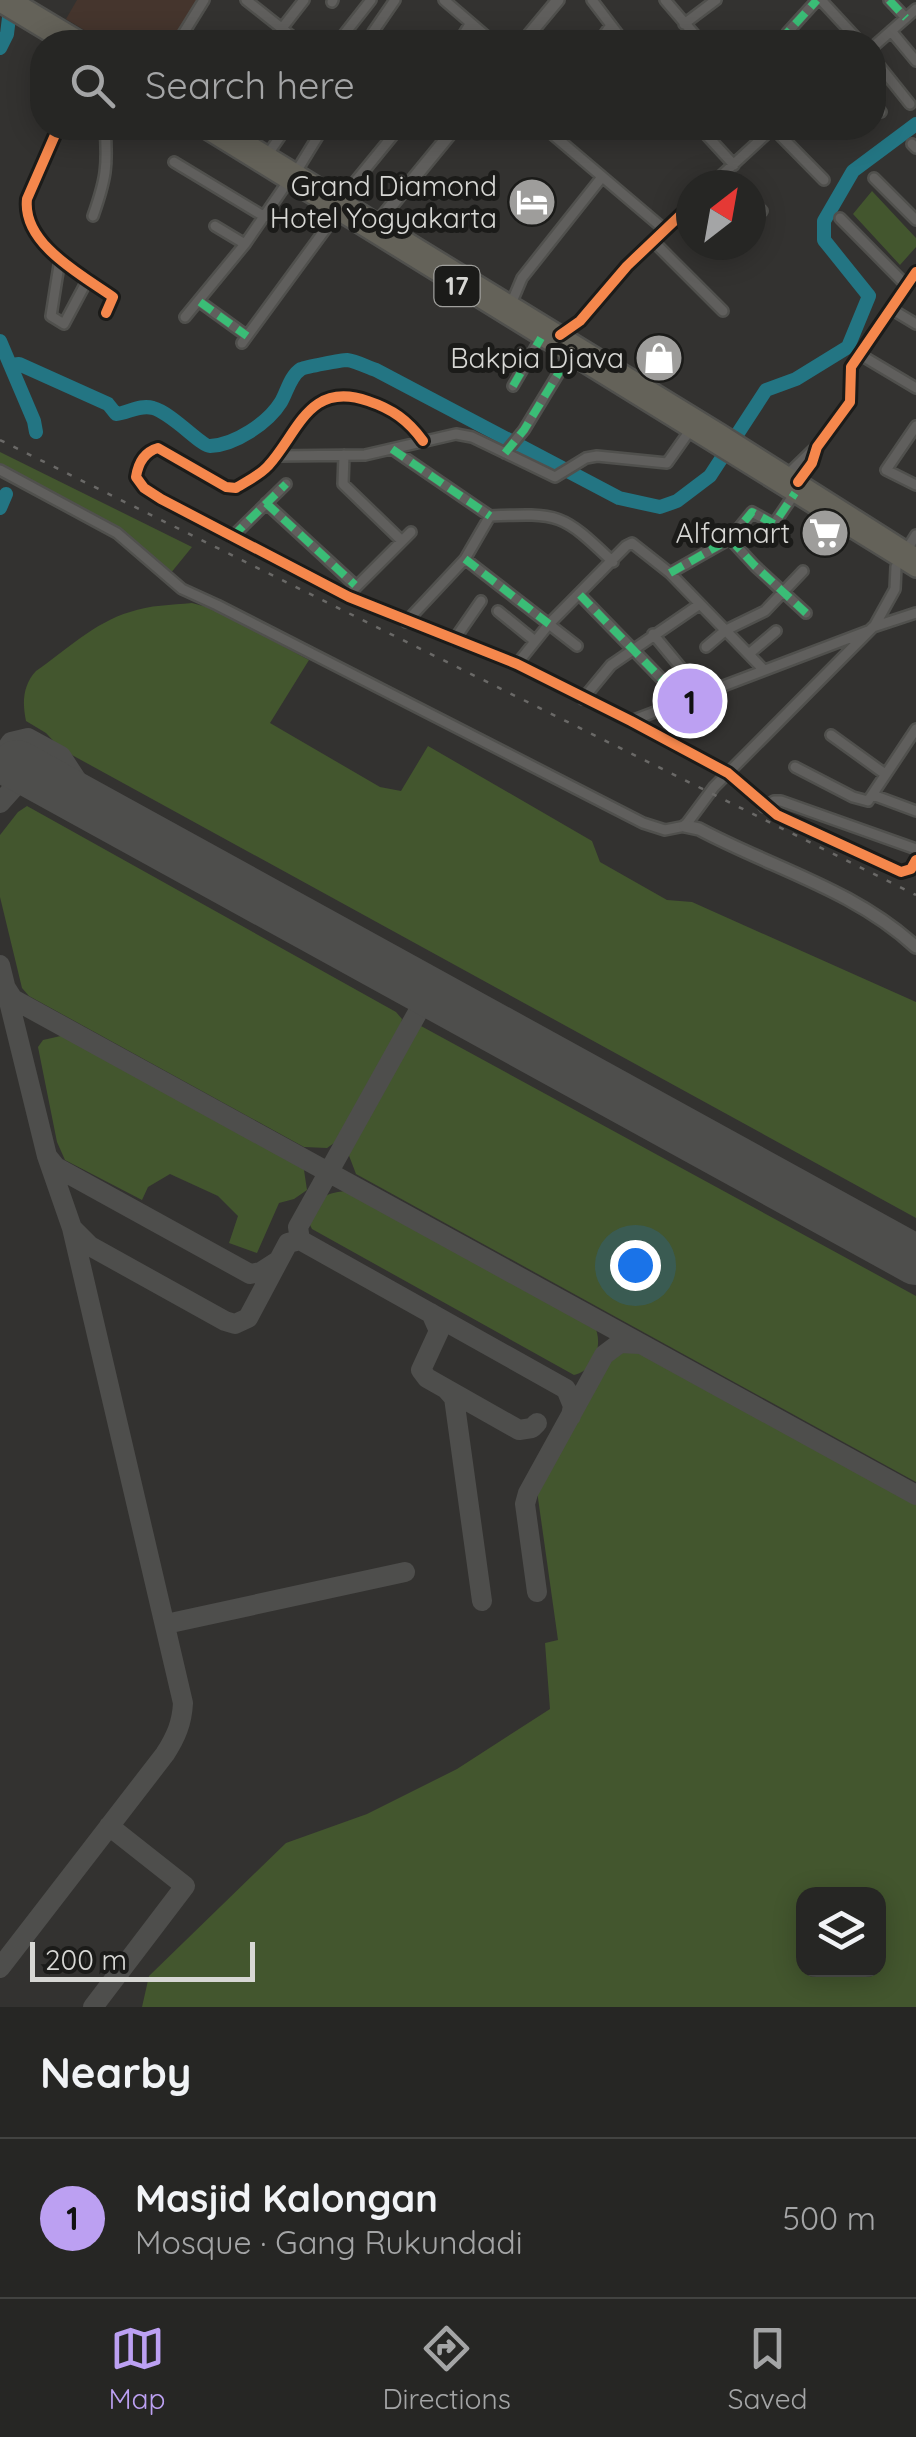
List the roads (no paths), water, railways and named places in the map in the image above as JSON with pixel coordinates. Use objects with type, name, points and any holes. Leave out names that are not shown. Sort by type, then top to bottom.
[{"type":"highway","points":[[14,0],[49,30]]},
{"type":"highway","points":[[0,4],[58,30]]},
{"type":"highway","name":"17","points":[[224,140],[340,205],[541,338],[572,350],[794,483],[907,555],[916,569]]},
{"type":"highway","name":"17","points":[[244,140],[268,154],[292,176]]},
{"type":"highway","name":"17","points":[[340,205],[378,222],[560,335],[572,350],[692,428],[717,437]]},
{"type":"street","points":[[185,30],[204,0]]},
{"type":"street","points":[[246,0],[286,30]]},
{"type":"street","points":[[283,27],[304,0]]},
{"type":"street","points":[[347,30],[371,0]]},
{"type":"street","points":[[374,30],[395,0]]},
{"type":"street","points":[[444,0],[478,30]]},
{"type":"street","points":[[534,30],[558,0]]},
{"type":"street","points":[[592,0],[615,30]]},
{"type":"street","points":[[665,0],[689,30]]},
{"type":"street","points":[[684,24],[716,0]]},
{"type":"street","points":[[790,30],[819,0],[848,30]]},
{"type":"street","points":[[889,0],[906,18]]},
{"type":"street","points":[[886,35],[916,9]]},
{"type":"street","points":[[466,30],[470,24]]},
{"type":"street","points":[[607,30],[611,25]]},
{"type":"street","points":[[891,31],[916,61]]},
{"type":"street","points":[[886,74],[910,104]]},
{"type":"street","points":[[53,140],[26,204],[36,232],[60,259],[113,298],[106,313]]},
{"type":"street","points":[[93,216],[106,178],[107,140]]},
{"type":"street","points":[[268,154],[278,140]]},
{"type":"street","points":[[186,317],[266,217],[315,140]]},
{"type":"street","points":[[200,302],[245,340],[390,140]]},
{"type":"street","points":[[378,222],[445,140]]},
{"type":"street","points":[[559,140],[665,230]]},
{"type":"street","points":[[711,140],[734,165]]},
{"type":"street","points":[[728,170],[760,140]]},
{"type":"street","points":[[785,140],[824,180]]},
{"type":"street","points":[[174,162],[266,217]]},
{"type":"street","points":[[511,305],[522,278],[602,177]]},
{"type":"street","points":[[874,178],[916,220]]},
{"type":"street","points":[[840,218],[906,286]]},
{"type":"street","points":[[560,335],[580,321],[627,266],[676,219]]},
{"type":"street","points":[[215,226],[245,244]]},
{"type":"street","points":[[654,242],[723,311]]},
{"type":"street","points":[[60,259],[51,316],[64,324],[88,279]]},
{"type":"street","points":[[670,572],[730,539],[752,512],[774,524],[817,446],[850,402],[850,374],[859,354],[916,272]]},
{"type":"street","points":[[891,309],[916,324]]},
{"type":"street","points":[[506,454],[572,350],[580,321]]},
{"type":"street","points":[[513,386],[541,338]]},
{"type":"street","points":[[859,354],[916,388]]},
{"type":"street","points":[[423,440],[404,418],[385,406],[360,398],[338,397],[308,412],[276,456],[236,488],[226,487],[158,448],[146,454],[136,477],[144,488],[350,597],[517,664],[631,721],[728,773],[764,806],[892,869],[907,872],[916,860]]},
{"type":"street","points":[[916,426],[886,470],[916,485]]},
{"type":"street","points":[[276,456],[365,455],[456,434],[472,437],[550,477],[597,456],[667,463],[692,428]]},
{"type":"street","points":[[392,449],[490,516],[531,514],[564,519],[613,562]]},
{"type":"street","points":[[344,455],[343,484],[402,541]]},
{"type":"street","points":[[0,470],[125,539],[189,594],[218,605],[643,823],[665,830],[685,826],[699,829],[861,905],[888,921],[916,947]]},
{"type":"street","points":[[232,537],[286,484]]},
{"type":"street","points":[[266,504],[355,586]]},
{"type":"street","points":[[406,622],[465,559],[490,516]]},
{"type":"street","points":[[350,597],[355,586],[411,532]]},
{"type":"street","points":[[685,826],[728,773],[872,628],[890,602],[916,535]]},
{"type":"street","points":[[730,539],[806,612]]},
{"type":"street","points":[[517,664],[549,624],[632,544],[670,572],[762,668]]},
{"type":"street","points":[[465,559],[577,646]]},
{"type":"street","points":[[706,647],[751,615],[761,614],[803,571]]},
{"type":"street","points":[[580,595],[682,700]]},
{"type":"street","points":[[454,640],[481,601]]},
{"type":"street","points":[[583,700],[611,665],[700,604]]},
{"type":"street","points":[[498,611],[535,640]]},
{"type":"street","points":[[631,721],[762,668],[916,613]]},
{"type":"street","points":[[750,653],[776,631]]},
{"type":"street","points":[[653,634],[702,692]]},
{"type":"street","points":[[596,659],[611,665]]},
{"type":"street","points":[[796,767],[868,801],[916,729]]},
{"type":"street","points":[[832,735],[885,774]]},
{"type":"street","points":[[872,795],[916,811]]},
{"type":"street","points":[[764,806],[774,800],[782,801],[916,849]]},
{"type":"waterway","points":[[0,48],[7,34],[11,1]]},
{"type":"waterway","points":[[11,365],[19,364],[108,404],[116,414],[153,408],[210,446],[230,442],[259,425],[275,410],[301,369],[350,361],[376,370],[619,498],[660,507],[677,501],[710,476],[766,390],[796,379],[848,347],[869,296],[824,240],[824,221],[853,171],[916,124]]},
{"type":"waterway","points":[[0,341],[36,432]]},
{"type":"waterway","points":[[0,508],[6,494]]},
{"type":"railway","points":[[0,440],[916,895]]},
{"type":"place","name":"Grand Diamond Hotel Yogyakarta","points":[[532,202]]},
{"type":"place","name":"Bakpia Djava","points":[[659,358]]},
{"type":"place","name":"Alfamart","points":[[825,533]]},
{"type":"place","name":"Masjid Kalongan","points":[[690,701]]}]
